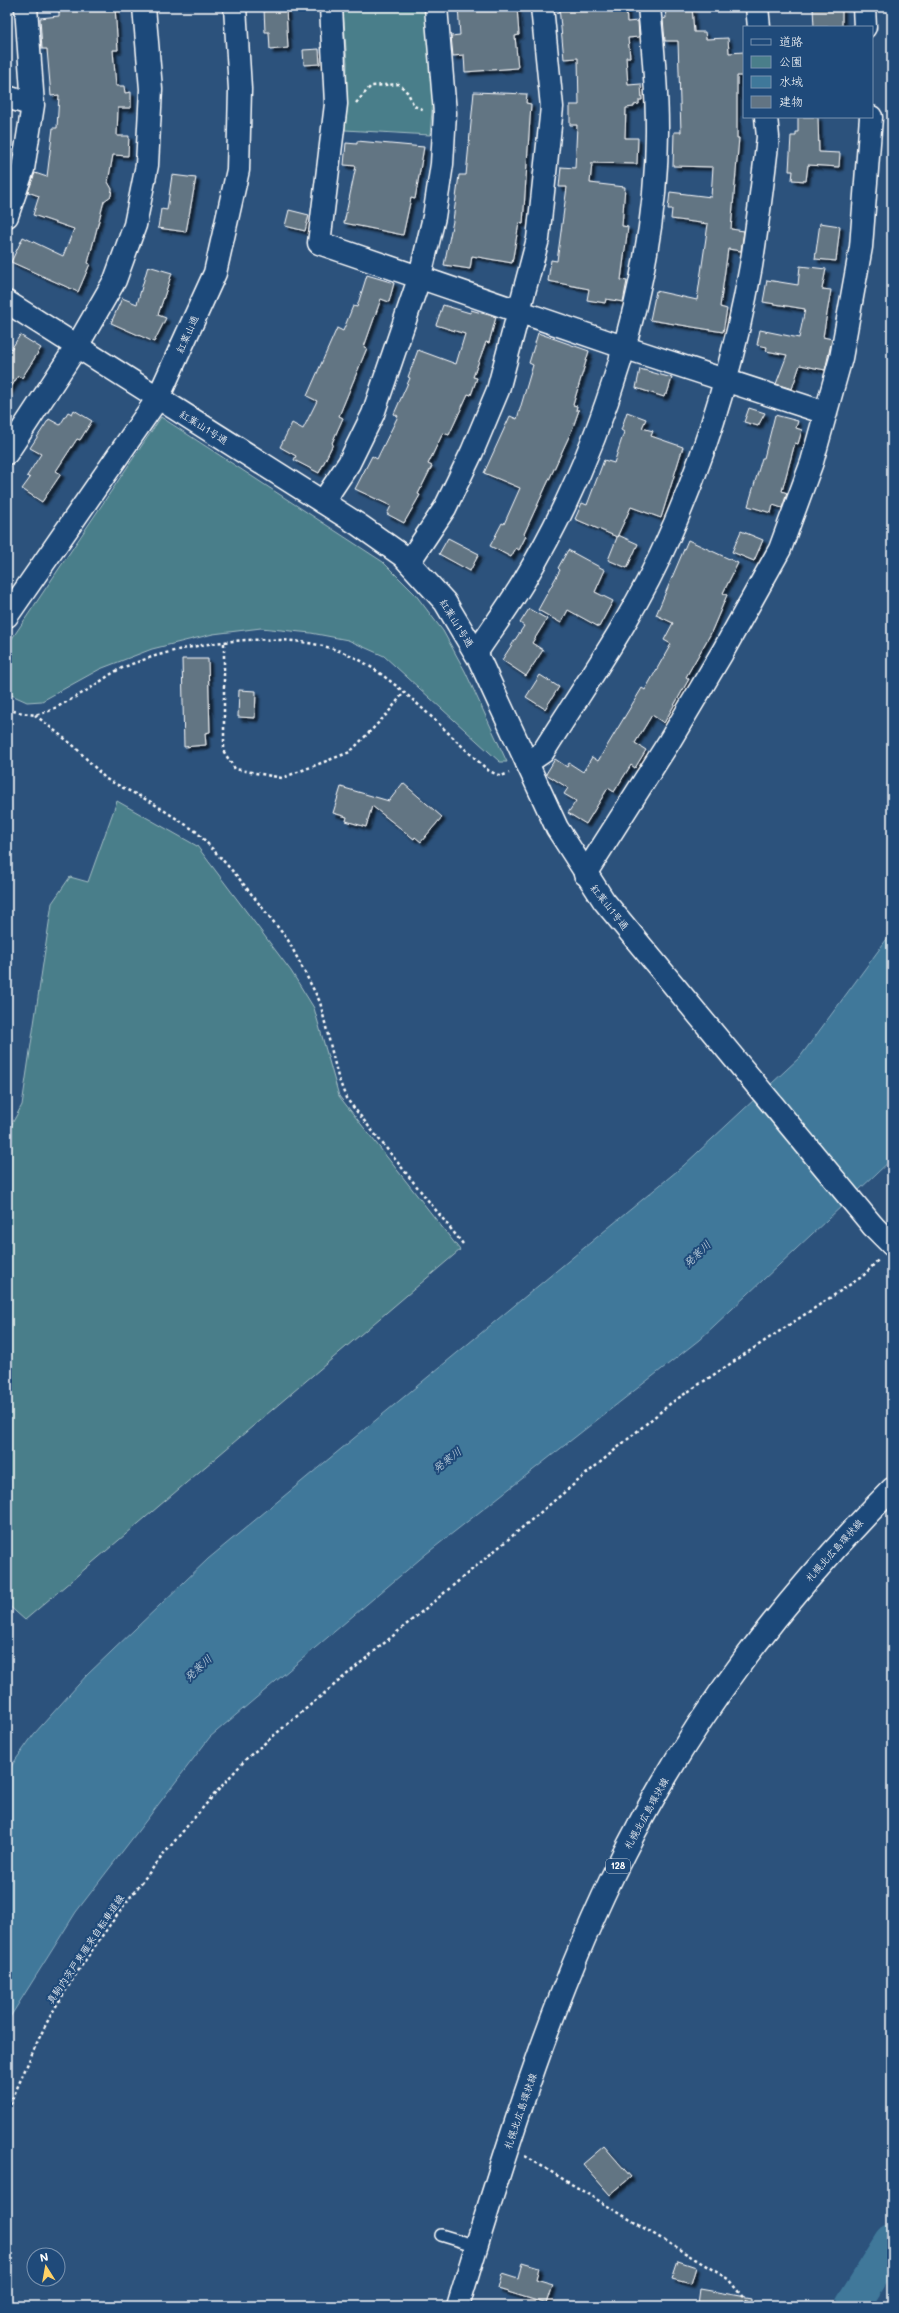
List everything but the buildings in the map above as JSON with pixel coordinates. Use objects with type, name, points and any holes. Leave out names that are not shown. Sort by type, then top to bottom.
[{"type":"street","points":[[7,216],[23,169],[33,105],[26,7]]},
{"type":"street","points":[[7,452],[77,346],[115,280],[135,226],[146,165],[151,89],[144,7]]},
{"type":"street","name":"紅葉山通","points":[[7,616],[158,398],[214,273],[238,170],[240,88],[235,7]]},
{"type":"street","points":[[331,7],[336,104],[319,243],[420,276],[623,347],[826,413]]},
{"type":"street","points":[[322,502],[349,463],[373,414],[420,276],[434,217],[442,164],[445,113],[436,7]]},
{"type":"street","points":[[408,562],[445,508],[472,452],[498,390],[538,239],[552,107],[542,7]]},
{"type":"street","points":[[476,653],[524,580],[561,509],[587,453],[608,400],[635,305],[646,249],[655,179],[657,128],[656,74],[649,7]]},
{"type":"street","points":[[757,7],[759,26]]},
{"type":"street","points":[[864,7],[865,26]]},
{"type":"street","points":[[7,97],[33,105]]},
{"type":"street","points":[[519,768],[543,752],[631,614],[668,540],[701,461],[725,379],[751,266],[768,137],[766,118]]},
{"type":"street","points":[[585,874],[669,742],[722,653],[780,549],[812,462],[841,358],[861,247],[871,118]]},
{"type":"street","name":"紅葉山1号通","points":[[7,302],[359,525],[408,562],[445,602],[476,653],[519,768],[585,874],[627,929],[891,1245]]},
{"type":"street","name":"札幌北広島環状線","points":[[458,2306],[538,2058],[568,1979],[623,1855],[653,1799],[696,1728],[731,1676],[779,1612],[835,1548],[892,1489]]},
{"type":"lane","points":[[441,2235],[477,2246]]},
{"type":"path","points":[[351,103],[358,103],[364,91],[371,86],[399,84],[408,93],[414,106],[421,110],[432,112]]},
{"type":"path","points":[[7,710],[35,715],[49,711],[121,669],[187,649],[261,639],[290,640],[318,644],[362,662],[405,691],[489,771],[501,776],[519,768]]},
{"type":"path","points":[[224,643],[224,752],[235,769],[282,778],[350,752],[387,714],[405,691]]},
{"type":"path","points":[[35,715],[74,746],[106,779],[152,802],[197,832],[237,876],[288,940],[320,1002],[338,1077],[346,1098],[463,1244]]},
{"type":"path","name":"真駒内茨戸東雁来自転車道線","points":[[7,2110],[54,2010],[119,1910],[199,1811],[247,1758],[671,1403],[863,1276],[891,1245]]},
{"type":"path","points":[[524,2156],[728,2279],[750,2306]]},
{"type":"green space","points":[[343,7],[427,7],[433,98],[430,135],[345,130],[347,63]]},
{"type":"green space","points":[[161,417],[383,562],[415,594],[443,631],[465,671],[507,762],[500,762],[384,656],[348,640],[311,633],[261,628],[213,634],[152,649],[100,669],[42,701],[27,702],[7,693],[7,646]]},
{"type":"green space","points":[[117,801],[197,846],[291,971],[314,1008],[339,1096],[460,1250],[25,1620],[7,1604],[7,1133],[22,1105],[52,903],[70,877],[88,882]]},
{"type":"water","name":"発寒川","points":[[892,932],[892,1159],[699,1340],[426,1554],[210,1737],[76,1912],[7,2022],[7,1772],[34,1734],[87,1675],[208,1559],[683,1166],[800,1057]]},
{"type":"waterway","points":[[852,2306],[892,2242]]}]
